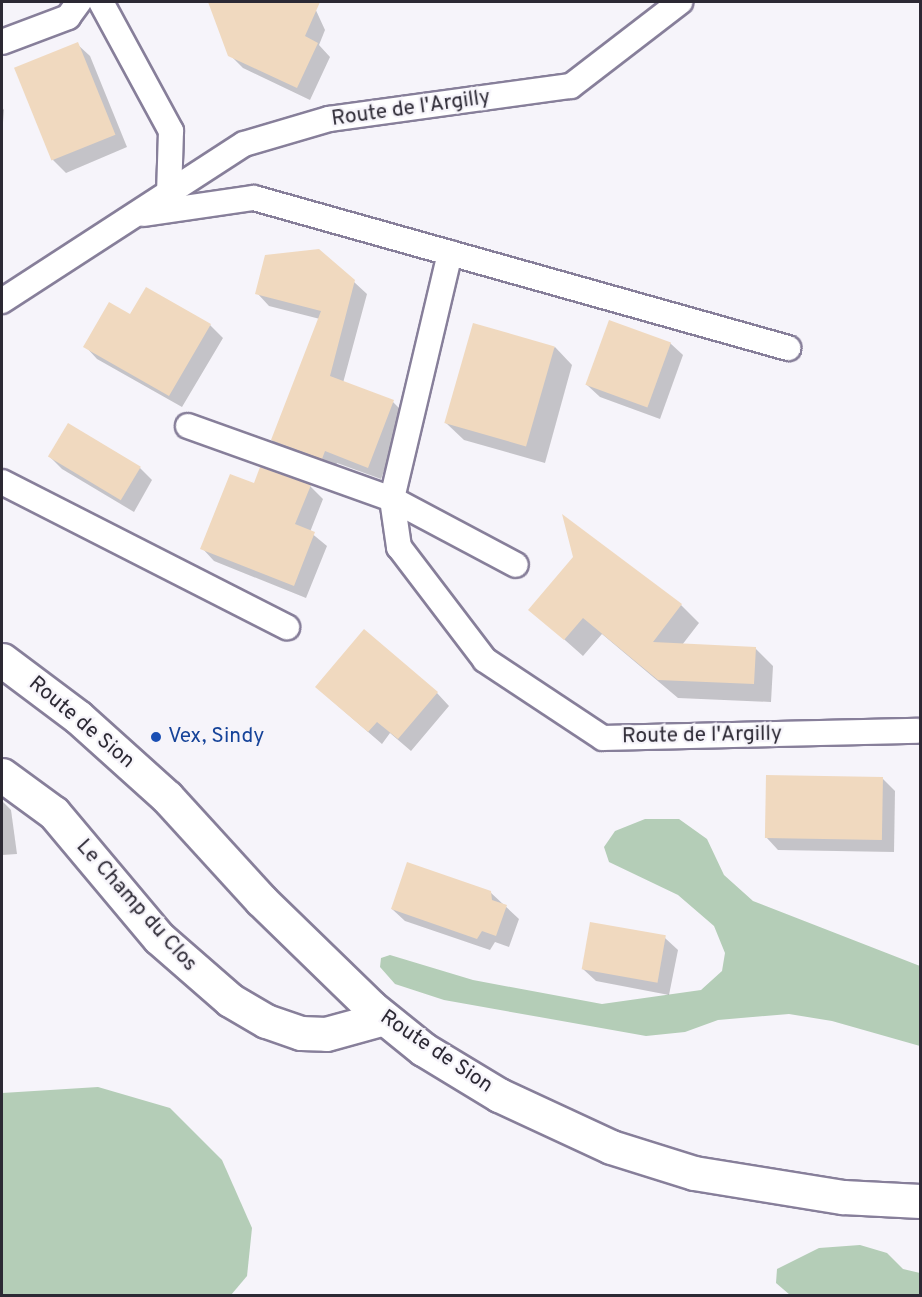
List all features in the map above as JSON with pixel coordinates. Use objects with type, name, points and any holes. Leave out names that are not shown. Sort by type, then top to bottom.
[{"type":"main road","name":"Route de Sion","points":[[2,660],[78,717],[167,797],[261,900],[384,1018],[423,1049],[499,1095],[611,1147],[694,1173],[752,1185],[843,1197],[921,1201]]},
{"type":"main road","name":"Le Champ du Clos","points":[[2,775],[54,813],[159,938],[230,1000],[266,1021],[301,1033],[326,1034],[384,1018]]},
{"type":"lane","points":[[2,42],[68,17],[79,2]]},
{"type":"lane","points":[[101,2],[171,131],[168,193]]},
{"type":"lane","name":"Route de l'Argilly","points":[[2,301],[244,144],[329,119],[571,86],[681,2]]},
{"type":"lane","name":"Route de l'Argilly","points":[[135,215],[254,198],[788,348]]},
{"type":"lane","name":"Route de l'Argilly","points":[[450,253],[392,499],[399,547],[485,660],[603,738],[917,731]]},
{"type":"lane","points":[[188,426],[392,499],[516,565]]},
{"type":"lane","points":[[2,482],[287,627]]},
{"type":"green space","points":[[645,819],[679,819],[707,839],[724,875],[753,901],[920,966],[920,1046],[832,1021],[789,1014],[718,1020],[685,1032],[646,1036],[444,1000],[395,984],[380,967],[381,958],[390,955],[473,980],[602,1004],[701,990],[722,971],[725,953],[714,926],[678,895],[609,862],[604,847],[615,831]]},
{"type":"green space","points":[[98,1087],[170,1108],[222,1160],[252,1228],[247,1276],[231,1295],[2,1295],[2,1093]]},
{"type":"green space","points":[[860,1245],[887,1253],[903,1269],[920,1273],[920,1295],[790,1295],[776,1283],[777,1269],[819,1248]]},
{"type":"building","points":[[208,2],[320,2],[305,36],[318,43],[297,88],[228,56]]},
{"type":"building","points":[[78,42],[115,135],[51,161],[14,68]]},
{"type":"building","points":[[319,249],[355,280],[330,376],[394,400],[368,468],[325,451],[322,459],[271,440],[321,311],[255,294],[265,255]]},
{"type":"building","points":[[146,287],[211,324],[169,396],[83,347],[109,302],[130,314]]},
{"type":"building","points":[[609,320],[671,343],[647,407],[585,385]]},
{"type":"building","points":[[473,323],[555,346],[526,446],[444,423]]},
{"type":"building","points":[[68,423],[141,467],[121,500],[48,456]]},
{"type":"building","points":[[260,467],[311,485],[295,524],[315,532],[294,586],[200,549],[230,474],[254,483]]},
{"type":"building","points":[[562,514],[682,604],[653,642],[756,647],[754,684],[658,680],[583,618],[564,640],[528,610],[573,557]]},
{"type":"building","points":[[364,629],[438,692],[398,739],[377,722],[368,732],[315,687]]},
{"type":"building","points":[[766,775],[883,777],[882,840],[765,838]]},
{"type":"building","points":[[407,862],[491,891],[492,900],[507,905],[496,936],[482,931],[477,939],[391,909]]},
{"type":"building","points":[[590,922],[666,935],[657,983],[582,969]]},
{"type":"place","name":"Vex, Sindy","points":[[156,737]]}]
